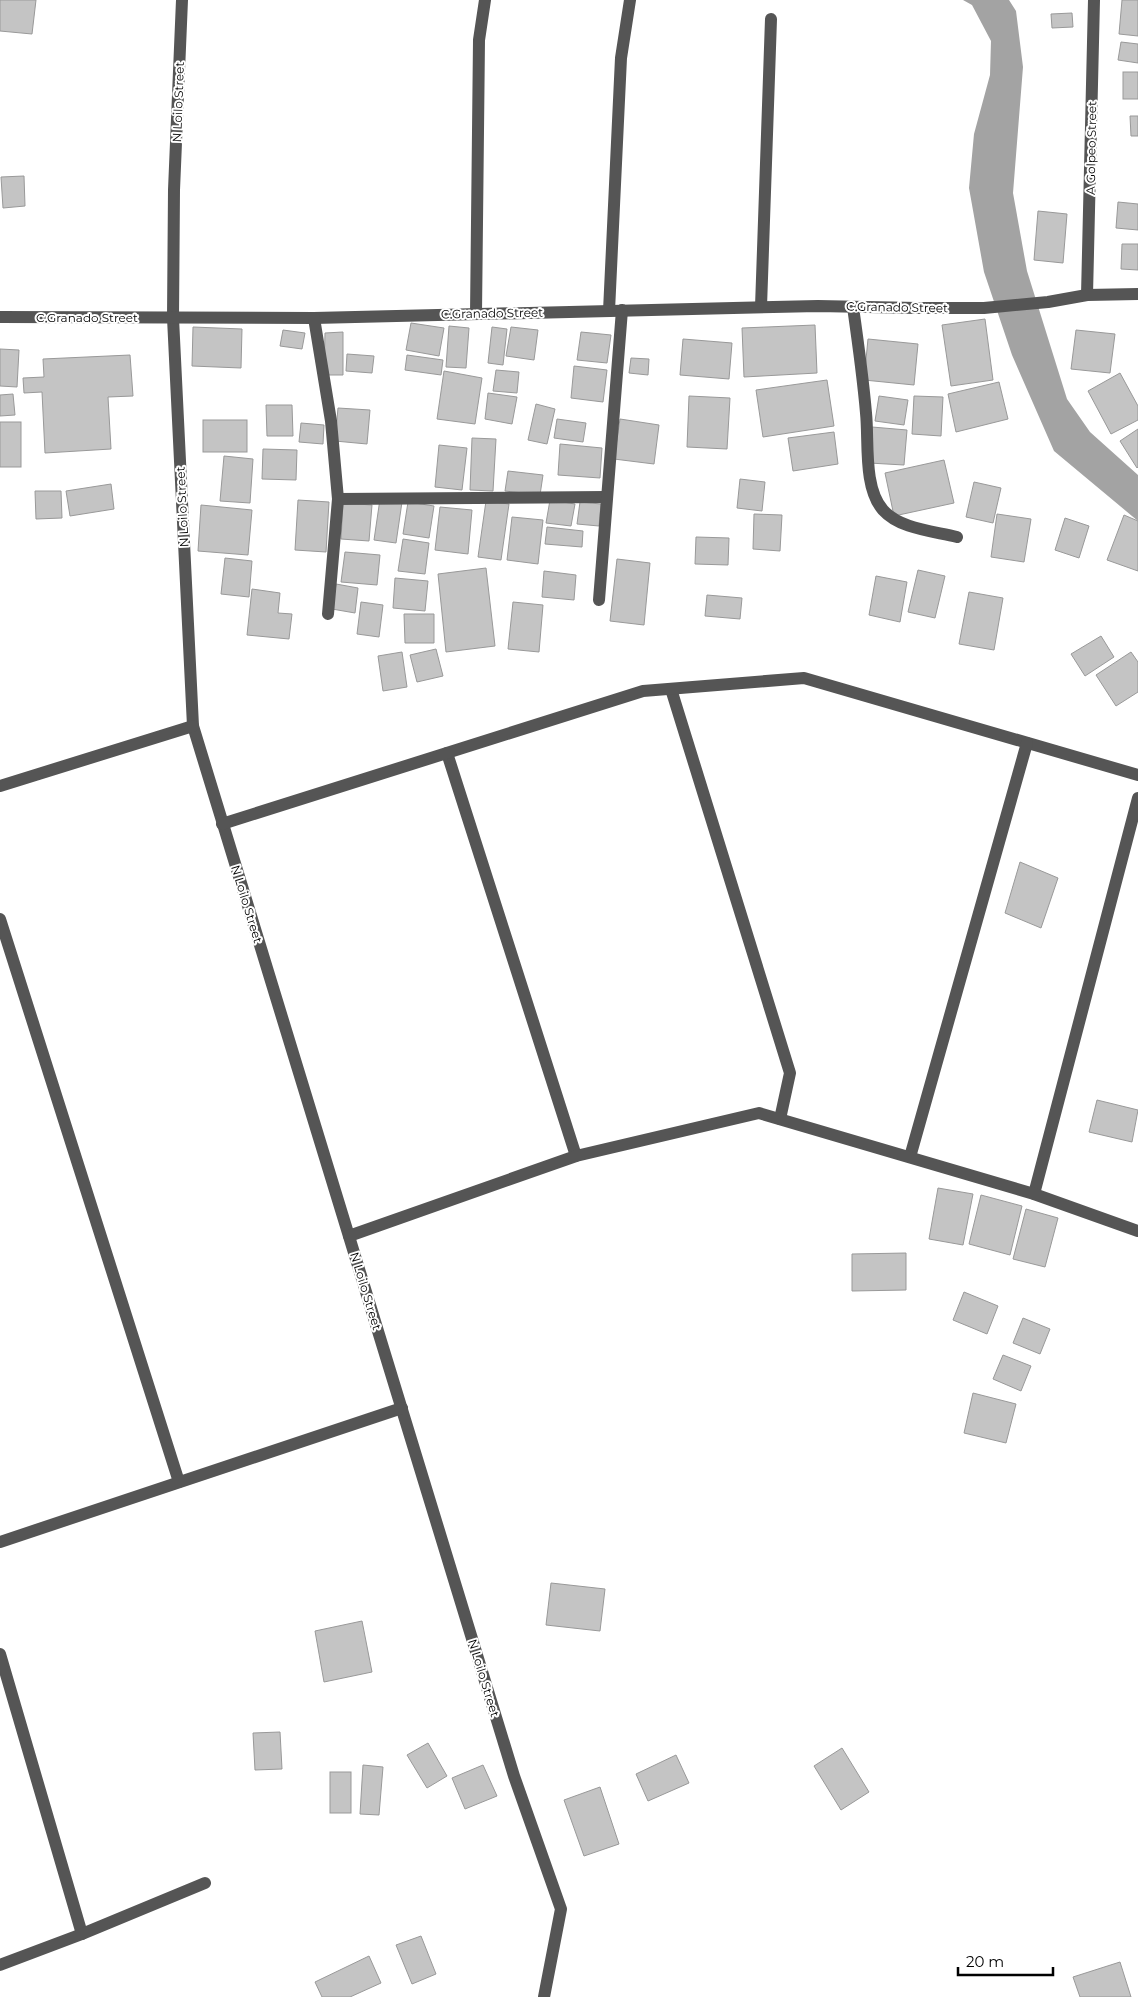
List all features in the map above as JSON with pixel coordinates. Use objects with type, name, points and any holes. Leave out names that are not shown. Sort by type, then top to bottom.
[{"type":"street","name":"N Loilo Street","points":[[182,0],[174,190],[173,318],[193,726],[514,1776],[561,1909],[544,1997]]},
{"type":"street","points":[[476,314],[479,40],[485,0]]},
{"type":"street","points":[[599,600],[616,310],[622,58],[630,0]]},
{"type":"street","name":"A Golpeo Street","points":[[1087,295],[1094,0]]},
{"type":"street","points":[[761,307],[771,19]]},
{"type":"street","name":"C.Granado Street","points":[[0,317],[314,318],[761,307],[984,308],[1048,302],[1087,295],[1138,294]]},
{"type":"street","points":[[853,307],[867,414],[868,465],[875,496],[882,509],[895,520],[957,537]]},
{"type":"street","points":[[314,318],[331,421],[338,499],[328,614]]},
{"type":"street","points":[[338,499],[606,497]]},
{"type":"street","points":[[222,824],[643,690],[804,678],[1138,775]]},
{"type":"street","points":[[671,689],[790,1073],[780,1119]]},
{"type":"street","points":[[0,786],[193,726]]},
{"type":"street","points":[[910,1157],[1027,743]]},
{"type":"street","points":[[447,753],[576,1156]]},
{"type":"street","points":[[1034,1194],[1138,798]]},
{"type":"street","points":[[0,919],[179,1482]]},
{"type":"street","points":[[349,1236],[576,1156],[760,1113],[1034,1194],[1138,1231]]},
{"type":"street","points":[[0,1542],[402,1408]]},
{"type":"street","points":[[0,1654],[82,1934]]},
{"type":"street","points":[[0,1965],[82,1934],[205,1883]]},
{"type":"shaded area","points":[[963,0],[1009,0],[1016,11],[1023,67],[1013,193],[1027,271],[1067,399],[1090,432],[1138,475],[1138,521],[1054,451],[1012,355],[984,272],[969,188],[974,134],[990,75],[991,41],[972,5]]},
{"type":"building","points":[[0,0],[36,0],[32,34],[0,31]]},
{"type":"building","points":[[1122,0],[1138,0],[1138,36],[1119,34]]},
{"type":"building","points":[[1072,13],[1073,27],[1052,28],[1051,14]]},
{"type":"building","points":[[1121,42],[1138,44],[1138,63],[1118,60]]},
{"type":"building","points":[[1123,72],[1138,72],[1138,99],[1123,99]]},
{"type":"building","points":[[1130,116],[1138,116],[1138,136],[1131,136]]},
{"type":"building","points":[[24,176],[25,206],[3,208],[1,177]]},
{"type":"building","points":[[1118,202],[1138,204],[1138,230],[1116,228]]},
{"type":"building","points":[[1038,211],[1067,214],[1063,263],[1034,260]]},
{"type":"building","points":[[1122,244],[1138,244],[1138,270],[1121,269]]},
{"type":"building","points":[[985,319],[993,380],[951,386],[942,325]]},
{"type":"building","points":[[411,323],[444,328],[439,356],[406,350]]},
{"type":"building","points":[[815,325],[817,373],[744,377],[742,328]]},
{"type":"building","points":[[449,326],[469,328],[466,368],[446,367]]},
{"type":"building","points":[[193,327],[242,329],[241,368],[192,366]]},
{"type":"building","points":[[492,327],[507,329],[503,365],[488,363]]},
{"type":"building","points":[[511,327],[538,330],[534,360],[506,356]]},
{"type":"building","points":[[283,330],[305,333],[302,349],[280,346]]},
{"type":"building","points":[[1076,330],[1115,334],[1110,373],[1071,369]]},
{"type":"building","points":[[343,332],[343,375],[324,375],[325,333]]},
{"type":"building","points":[[581,332],[611,335],[607,363],[577,360]]},
{"type":"building","points":[[683,339],[732,343],[729,379],[680,375]]},
{"type":"building","points":[[868,339],[918,344],[914,385],[864,380]]},
{"type":"building","points":[[0,349],[19,350],[17,387],[0,386]]},
{"type":"building","points":[[347,354],[374,356],[372,373],[346,371]]},
{"type":"building","points":[[130,355],[133,396],[108,397],[111,449],[45,453],[42,392],[24,393],[23,378],[44,377],[43,359]]},
{"type":"building","points":[[407,355],[443,360],[441,375],[405,370]]},
{"type":"building","points":[[631,358],[649,359],[648,375],[629,373]]},
{"type":"building","points":[[574,366],[607,370],[603,402],[571,398]]},
{"type":"building","points":[[496,370],[519,372],[517,393],[493,391]]},
{"type":"building","points":[[444,371],[482,378],[475,424],[437,419]]},
{"type":"building","points":[[1120,373],[1138,406],[1138,420],[1111,434],[1088,391]]},
{"type":"building","points":[[827,380],[834,426],[763,437],[756,390]]},
{"type":"building","points":[[999,382],[1008,419],[956,432],[948,394]]},
{"type":"building","points":[[488,393],[517,397],[512,424],[485,419]]},
{"type":"building","points":[[13,394],[15,415],[0,416],[0,395]]},
{"type":"building","points":[[689,396],[730,398],[727,449],[687,447]]},
{"type":"building","points":[[879,396],[908,400],[904,425],[875,421]]},
{"type":"building","points":[[914,396],[943,397],[941,436],[912,434]]},
{"type":"building","points":[[536,404],[555,409],[547,444],[528,440]]},
{"type":"building","points":[[266,405],[292,405],[293,436],[267,436]]},
{"type":"building","points":[[338,408],[370,410],[367,444],[335,441]]},
{"type":"building","points":[[557,419],[586,423],[583,442],[554,438]]},
{"type":"building","points":[[620,419],[659,425],[654,464],[614,459]]},
{"type":"building","points":[[203,420],[247,420],[247,452],[203,452]]},
{"type":"building","points":[[0,422],[21,422],[21,467],[0,467]]},
{"type":"building","points":[[301,423],[324,425],[323,444],[299,442]]},
{"type":"building","points":[[872,427],[907,430],[904,465],[869,463]]},
{"type":"building","points":[[1138,429],[1138,467],[1137,468],[1120,441]]},
{"type":"building","points":[[834,432],[838,464],[793,471],[788,438]]},
{"type":"building","points":[[472,438],[496,439],[493,491],[470,490]]},
{"type":"building","points":[[560,444],[602,448],[600,478],[558,475]]},
{"type":"building","points":[[439,445],[467,448],[462,490],[435,487]]},
{"type":"building","points":[[263,449],[297,450],[296,480],[262,479]]},
{"type":"building","points":[[224,456],[253,459],[250,503],[220,501]]},
{"type":"building","points":[[944,460],[954,503],[894,516],[885,473]]},
{"type":"building","points":[[508,471],[543,475],[540,495],[505,491]]},
{"type":"building","points":[[740,479],[765,482],[762,511],[737,508]]},
{"type":"building","points":[[974,482],[1001,488],[993,523],[966,517]]},
{"type":"building","points":[[111,484],[114,509],[70,516],[66,491]]},
{"type":"building","points":[[35,491],[61,491],[62,518],[36,519]]},
{"type":"building","points":[[380,499],[402,502],[396,543],[374,540]]},
{"type":"building","points":[[298,500],[329,502],[326,552],[295,550]]},
{"type":"building","points":[[550,500],[575,504],[571,526],[546,523]]},
{"type":"building","points":[[486,501],[509,504],[501,560],[478,557]]},
{"type":"building","points":[[408,502],[434,506],[429,538],[403,534]]},
{"type":"building","points":[[580,502],[601,504],[599,526],[577,524]]},
{"type":"building","points":[[343,503],[372,505],[369,541],[341,539]]},
{"type":"building","points":[[201,505],[252,510],[248,555],[198,551]]},
{"type":"building","points":[[440,507],[472,510],[468,554],[435,550]]},
{"type":"building","points":[[754,514],[782,515],[780,551],[753,549]]},
{"type":"building","points":[[997,514],[1031,519],[1024,562],[991,557]]},
{"type":"building","points":[[1124,515],[1138,521],[1138,571],[1107,560]]},
{"type":"building","points":[[512,517],[543,520],[538,564],[507,560]]},
{"type":"building","points":[[1065,518],[1089,526],[1079,558],[1055,550]]},
{"type":"building","points":[[547,527],[583,531],[582,547],[545,544]]},
{"type":"building","points":[[696,537],[729,538],[728,565],[695,564]]},
{"type":"building","points":[[403,539],[429,543],[425,574],[398,571]]},
{"type":"building","points":[[345,552],[380,555],[377,585],[341,582]]},
{"type":"building","points":[[225,558],[252,561],[249,597],[221,594]]},
{"type":"building","points":[[617,559],[650,563],[644,625],[610,621]]},
{"type":"building","points":[[486,568],[495,646],[446,652],[438,574]]},
{"type":"building","points":[[918,570],[945,576],[935,618],[908,612]]},
{"type":"building","points":[[544,571],[576,575],[574,600],[542,597]]},
{"type":"building","points":[[876,576],[907,582],[900,622],[869,615]]},
{"type":"building","points":[[395,578],[428,581],[425,611],[393,608]]},
{"type":"building","points":[[336,584],[358,588],[355,613],[332,609]]},
{"type":"building","points":[[252,589],[280,593],[278,613],[292,614],[289,639],[247,635]]},
{"type":"building","points":[[969,592],[1003,598],[994,650],[959,644]]},
{"type":"building","points":[[707,595],[742,598],[740,619],[705,616]]},
{"type":"building","points":[[361,602],[383,605],[379,637],[357,634]]},
{"type":"building","points":[[513,602],[543,605],[539,652],[508,649]]},
{"type":"building","points":[[404,614],[434,614],[434,643],[405,643]]},
{"type":"building","points":[[1101,636],[1114,657],[1085,676],[1071,654]]},
{"type":"building","points":[[436,649],[443,676],[417,682],[410,655]]},
{"type":"building","points":[[402,652],[407,687],[383,691],[378,656]]},
{"type":"building","points":[[1131,652],[1138,662],[1138,692],[1116,706],[1096,675]]},
{"type":"building","points":[[1020,862],[1058,878],[1041,928],[1005,913]]},
{"type":"building","points":[[1097,1100],[1138,1110],[1132,1142],[1089,1132]]},
{"type":"building","points":[[938,1188],[973,1194],[963,1245],[929,1239]]},
{"type":"building","points":[[981,1195],[1022,1206],[1010,1255],[969,1244]]},
{"type":"building","points":[[1026,1209],[1058,1218],[1045,1267],[1013,1259]]},
{"type":"building","points":[[906,1253],[906,1290],[852,1291],[852,1254]]},
{"type":"building","points":[[964,1292],[998,1306],[987,1334],[953,1320]]},
{"type":"building","points":[[1023,1318],[1050,1329],[1040,1354],[1013,1343]]},
{"type":"building","points":[[1003,1355],[1031,1366],[1021,1391],[993,1379]]},
{"type":"building","points":[[973,1393],[1016,1404],[1006,1443],[964,1433]]},
{"type":"building","points":[[551,1583],[605,1589],[600,1631],[546,1625]]},
{"type":"building","points":[[362,1621],[372,1672],[324,1682],[315,1631]]},
{"type":"building","points":[[280,1732],[282,1769],[255,1770],[253,1733]]},
{"type":"building","points":[[428,1743],[447,1776],[427,1788],[407,1755]]},
{"type":"building","points":[[842,1748],[869,1792],[841,1810],[814,1766]]},
{"type":"building","points":[[676,1755],[689,1783],[648,1801],[636,1774]]},
{"type":"building","points":[[363,1765],[383,1767],[379,1815],[360,1814]]},
{"type":"building","points":[[483,1765],[497,1796],[465,1809],[452,1778]]},
{"type":"building","points":[[330,1772],[351,1772],[351,1813],[330,1813]]},
{"type":"building","points":[[600,1787],[619,1844],[584,1856],[564,1800]]},
{"type":"building","points":[[421,1936],[436,1974],[412,1984],[396,1945]]},
{"type":"building","points":[[369,1956],[381,1983],[350,1997],[322,1997],[315,1982]]},
{"type":"building","points":[[1120,1962],[1131,1997],[1080,1997],[1073,1977]]}]
